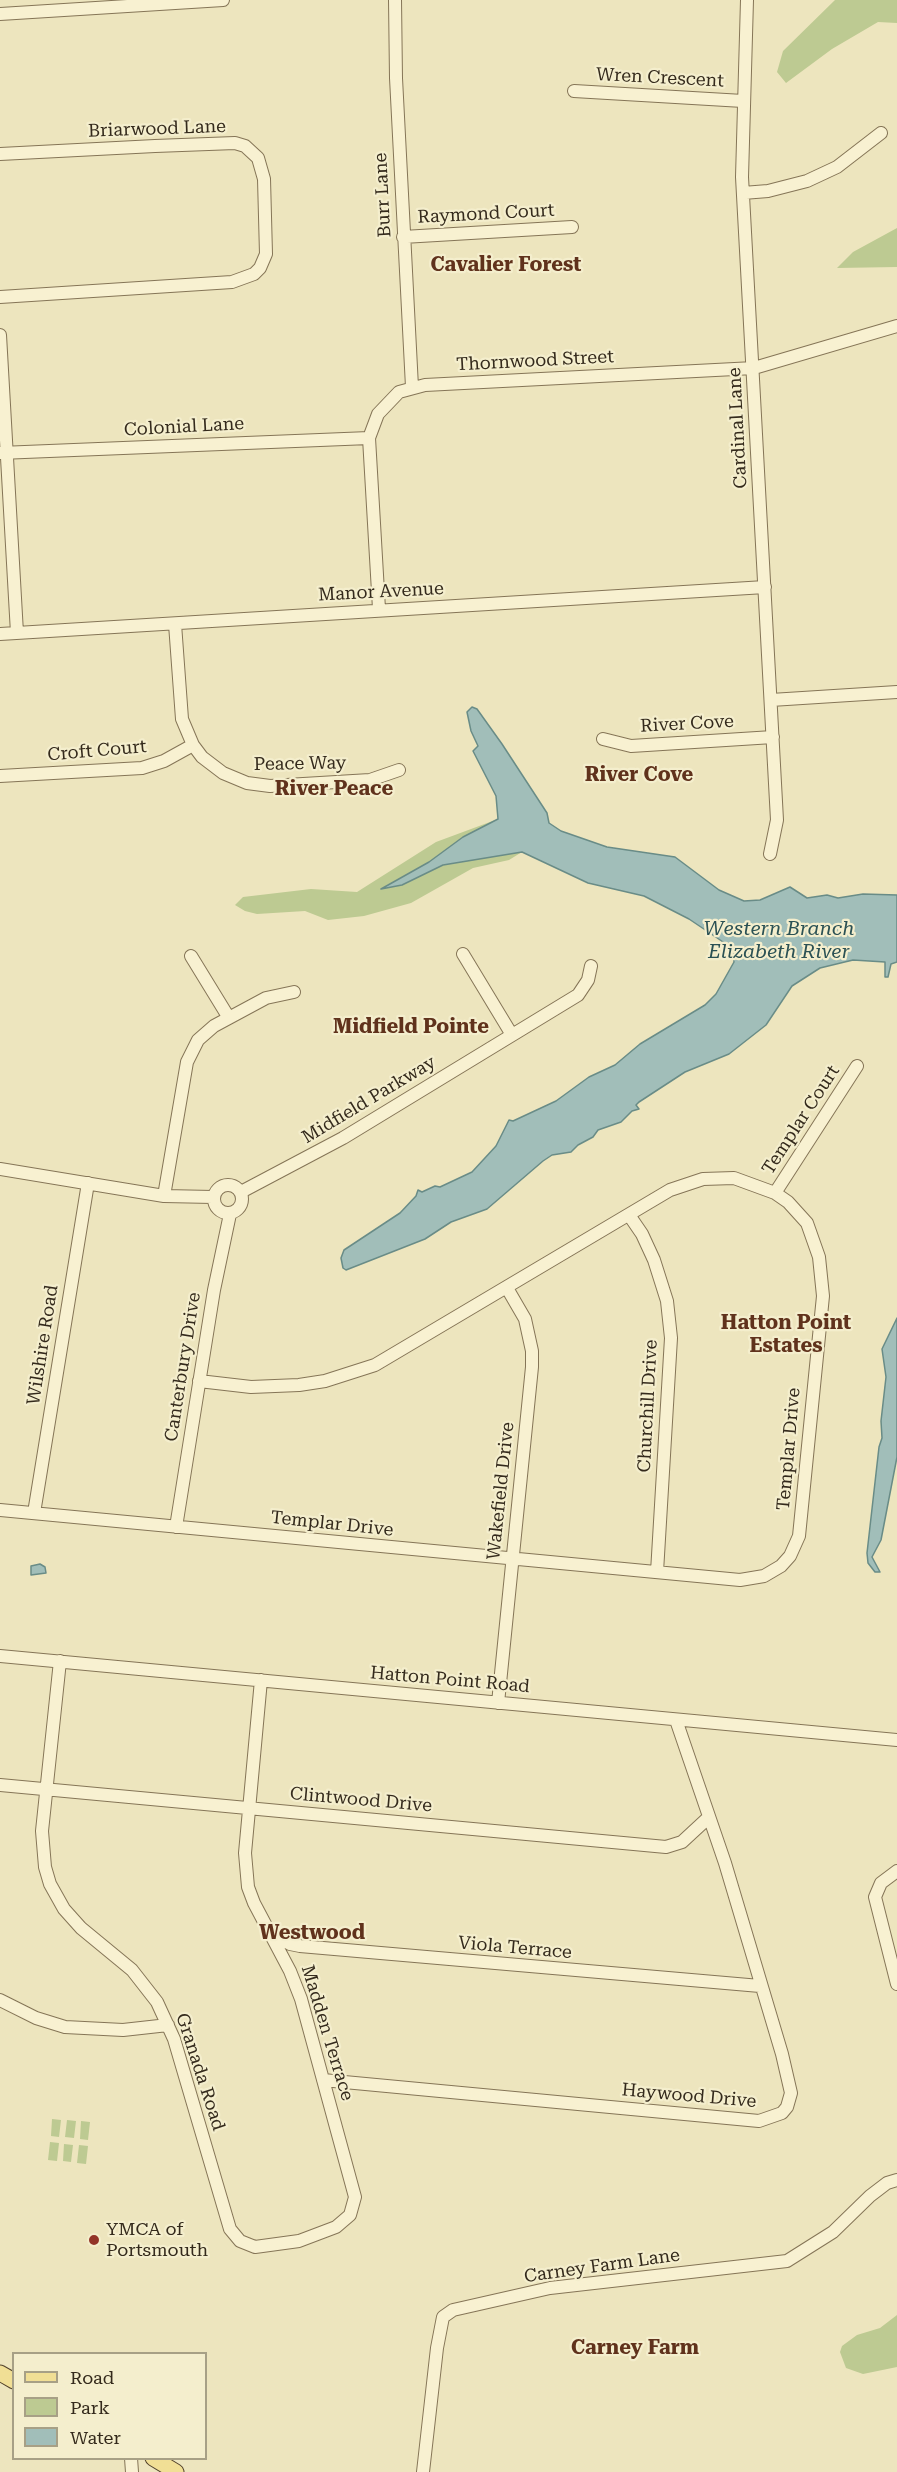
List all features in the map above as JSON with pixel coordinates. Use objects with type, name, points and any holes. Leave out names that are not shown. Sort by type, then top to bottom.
[{"type":"main road","points":[[156,2460],[176,2472]]},
{"type":"street","points":[[0,14],[223,0]]},
{"type":"street","name":"Burr Lane","points":[[395,0],[403,237],[412,387]]},
{"type":"street","name":"Cardinal Lane","points":[[747,0],[743,100],[743,193],[777,820],[770,854]]},
{"type":"street","name":"Wren Crescent","points":[[574,91],[743,100]]},
{"type":"street","points":[[743,193],[768,191],[807,181],[837,167],[881,134]]},
{"type":"street","name":"Briarwood Lane","points":[[0,154],[166,145],[235,143],[245,146],[258,158],[264,179],[266,254],[260,268],[254,274],[231,282],[0,297]]},
{"type":"street","name":"Raymond Court","points":[[403,237],[572,227]]},
{"type":"street","name":"Thornwood Street","points":[[379,609],[369,438],[375,419],[385,403],[399,392],[412,387],[754,368],[897,326]]},
{"type":"street","points":[[0,335],[3,453],[17,633]]},
{"type":"street","name":"Colonial Lane","points":[[3,453],[369,438]]},
{"type":"street","name":"Manor Avenue","points":[[0,634],[765,587]]},
{"type":"street","name":"Peace Way","points":[[175,624],[182,719],[193,745],[202,757],[223,773],[258,785],[370,780],[399,770]]},
{"type":"street","points":[[771,700],[897,692]]},
{"type":"street","name":"River Cove","points":[[603,739],[631,746],[773,737]]},
{"type":"street","name":"Croft Court","points":[[0,776],[142,768],[164,761],[193,745]]},
{"type":"street","points":[[463,954],[512,1035]]},
{"type":"street","points":[[191,956],[229,1018]]},
{"type":"street","name":"Midfield Parkway","points":[[241,1192],[343,1138],[578,995],[588,981],[591,966]]},
{"type":"street","points":[[164,1196],[187,1062],[198,1040],[214,1026],[266,998],[294,992]]},
{"type":"street","name":"Templar Court","points":[[775,1193],[857,1066]]},
{"type":"street","points":[[0,1169],[164,1196],[213,1197]]},
{"type":"street","name":"Templar Drive","points":[[0,1510],[740,1580],[774,1571],[790,1556],[795,1546],[823,1296],[822,1274],[814,1239],[807,1223],[788,1202],[775,1193],[734,1178],[703,1179],[670,1190],[385,1361],[350,1374],[299,1385],[273,1387],[199,1381]]},
{"type":"street","name":"Wilshire Road","points":[[34,1513],[88,1183]]},
{"type":"street","points":[[225,1185],[234,1186],[241,1192],[243,1201],[238,1210],[230,1214],[221,1212],[215,1206],[213,1197],[217,1189],[225,1185]]},
{"type":"street","name":"Canterbury Drive","points":[[176,1527],[199,1381],[230,1214]]},
{"type":"street","name":"Churchill Drive","points":[[629,1215],[642,1234],[658,1271],[667,1301],[671,1338],[657,1572]]},
{"type":"street","name":"Wakefield Drive","points":[[498,1703],[532,1351],[525,1319],[507,1288]]},
{"type":"street","name":"Hatton Point Road","points":[[0,1656],[897,1740]]},
{"type":"street","name":"Granada Road","points":[[60,1661],[42,1849],[52,1891],[81,1928],[139,1977],[157,2002],[168,2025],[230,2229],[240,2241],[255,2247],[299,2241],[336,2228],[350,2215],[355,2197],[354,2188]]},
{"type":"street","name":"Madden Terrace","points":[[261,1680],[245,1853],[248,1887],[261,1918],[272,1933],[301,1999],[354,2188]]},
{"type":"street","name":"Haywood Drive","points":[[323,2080],[768,2120],[782,2113],[787,2107],[791,2093],[773,2021],[676,1720]]},
{"type":"street","name":"Clintwood Drive","points":[[0,1785],[666,1847],[682,1842],[709,1817]]},
{"type":"street","points":[[897,1871],[881,1883],[875,1897],[897,1984]]},
{"type":"street","name":"Viola Terrace","points":[[272,1933],[290,1944],[300,1946],[760,1986]]},
{"type":"street","points":[[0,2001],[36,2018],[65,2027],[123,2030],[168,2025]]},
{"type":"street","name":"Carney Farm Lane","points":[[423,2472],[437,2348],[443,2318],[453,2310],[550,2288],[788,2261],[833,2232],[870,2196],[887,2183],[897,2180]]},
{"type":"green space","points":[[835,0],[897,0],[897,23],[878,22],[832,49],[786,83],[777,72],[783,51]]},
{"type":"green space","points":[[897,228],[897,267],[837,268],[853,252]]},
{"type":"green space","points":[[498,819],[463,837],[429,862],[384,888],[443,865],[522,852],[509,860],[473,868],[411,903],[364,916],[328,920],[305,911],[257,914],[235,905],[243,897],[311,889],[357,892],[436,842]]},
{"type":"green space","points":[[52,2119],[61,2120],[59,2137],[51,2136]]},
{"type":"green space","points":[[67,2120],[76,2121],[74,2138],[65,2137]]},
{"type":"green space","points":[[81,2121],[90,2122],[88,2140],[80,2139]]},
{"type":"green space","points":[[50,2142],[59,2143],[57,2161],[48,2160]]},
{"type":"green space","points":[[64,2144],[73,2145],[71,2162],[63,2161]]},
{"type":"green space","points":[[79,2145],[88,2146],[86,2164],[77,2163]]},
{"type":"green space","points":[[897,2315],[897,2367],[863,2374],[846,2368],[840,2352],[842,2346],[857,2335],[880,2328]]},
{"type":"water","name":"Western Branch Elizabeth River","points":[[472,707],[477,709],[502,744],[547,813],[549,823],[561,831],[607,847],[675,857],[719,890],[744,901],[760,900],[790,887],[807,898],[827,895],[838,898],[863,894],[897,895],[897,962],[891,964],[888,977],[885,977],[885,962],[853,960],[820,968],[792,986],[766,1025],[729,1054],[685,1072],[639,1102],[636,1105],[639,1109],[632,1111],[621,1122],[598,1130],[593,1137],[578,1145],[571,1152],[552,1155],[487,1209],[451,1222],[425,1239],[346,1270],[343,1268],[341,1258],[344,1250],[400,1213],[416,1196],[418,1190],[422,1192],[435,1186],[440,1187],[472,1172],[496,1146],[509,1120],[513,1121],[556,1101],[589,1077],[615,1065],[640,1044],[705,1005],[716,994],[734,962],[732,948],[689,919],[644,896],[588,883],[522,852],[443,865],[402,885],[381,889],[429,862],[463,837],[498,819],[496,796],[473,751],[478,746],[471,731],[467,712]]},
{"type":"water","points":[[897,1318],[897,1457],[881,1540],[872,1557],[880,1572],[875,1572],[868,1563],[867,1553],[879,1447],[882,1438],[881,1421],[886,1377],[882,1349]]},
{"type":"water","points":[[40,1564],[45,1567],[46,1573],[31,1575],[31,1566]]},
{"type":"place","name":"YMCA of Portsmouth","points":[[94,2240]]},
{"type":"district","name":"Cavalier Forest","points":[[506,265]]},
{"type":"district","name":"River Cove","points":[[639,775]]},
{"type":"district","name":"River Peace","points":[[334,789]]},
{"type":"district","name":"Midfield Pointe","points":[[411,1027]]},
{"type":"district","name":"Hatton Point Estates","points":[[786,1334]]},
{"type":"district","name":"Westwood","points":[[312,1933]]},
{"type":"district","name":"Carney Farm","points":[[635,2348]]}]
